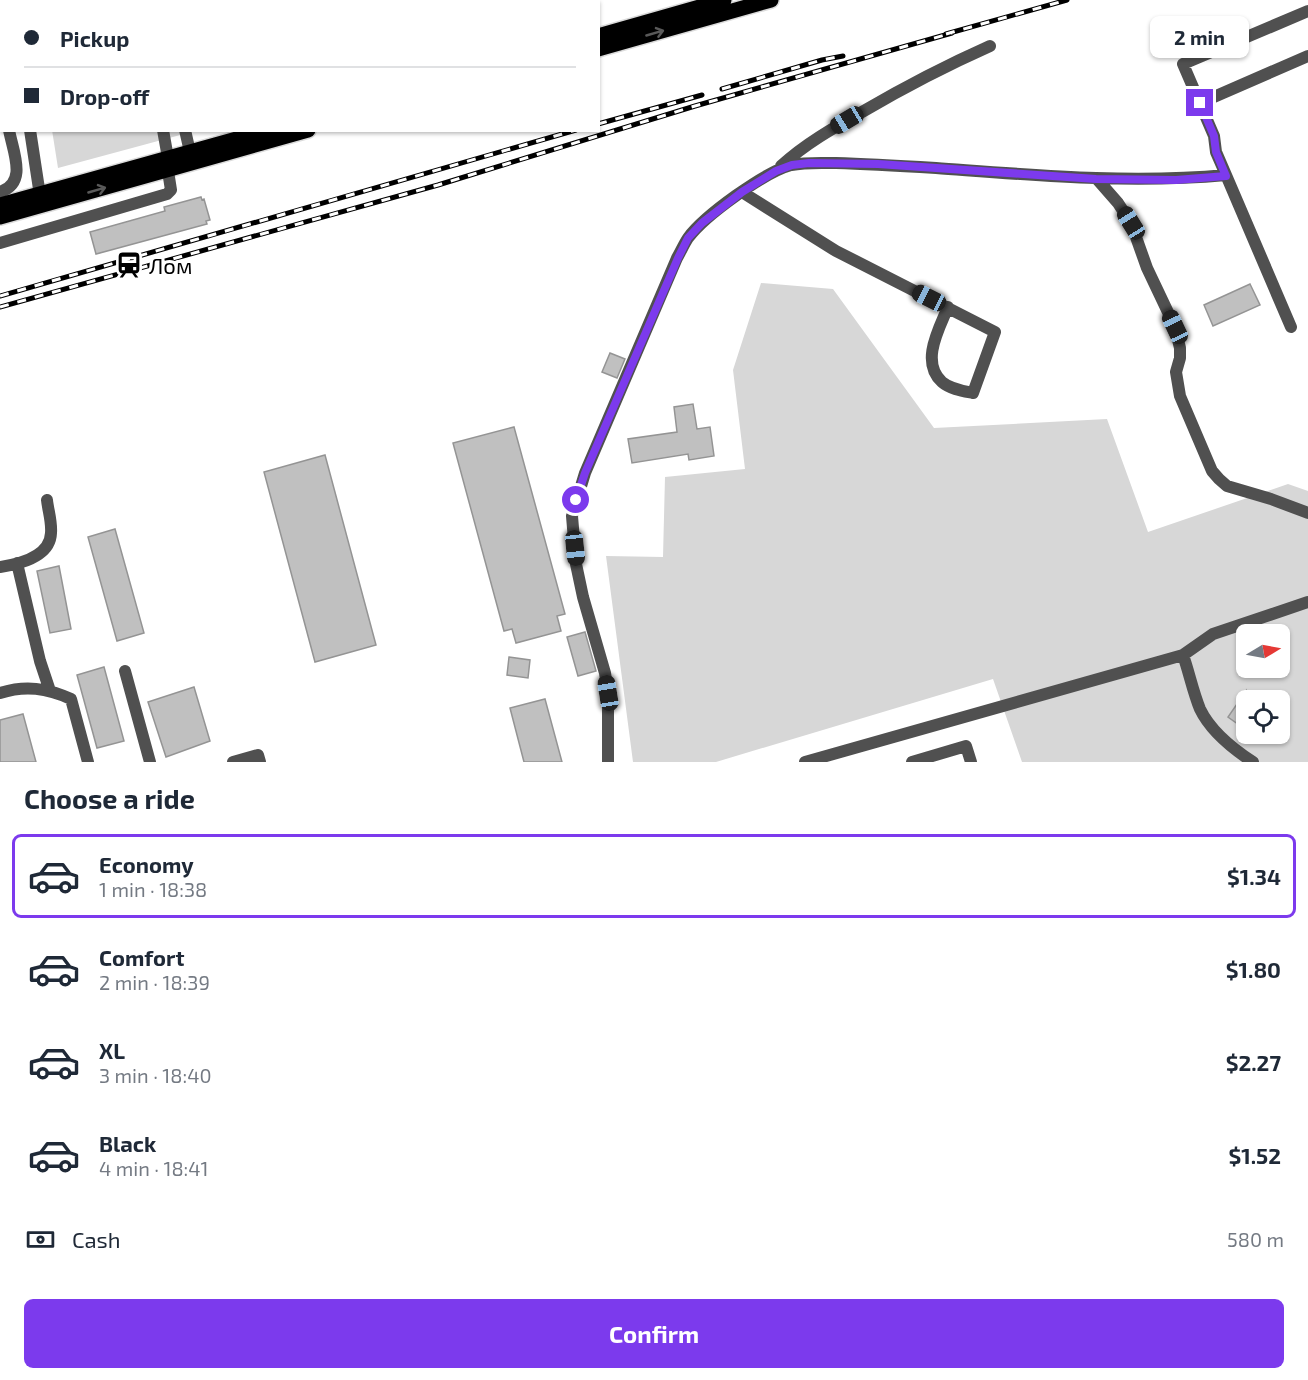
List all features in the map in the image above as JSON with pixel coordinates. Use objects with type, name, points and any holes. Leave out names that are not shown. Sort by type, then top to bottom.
[{"type":"main road","points":[[600,35],[724,0]]},
{"type":"main road","points":[[600,48],[771,0]]},
{"type":"main road","points":[[168,164],[190,152],[264,132]]},
{"type":"main road","points":[[0,217],[40,200],[168,164],[300,132]]},
{"type":"main road","points":[[0,205],[40,200]]},
{"type":"street","points":[[1291,327],[1216,152],[1214,136],[1183,64],[1308,11]]},
{"type":"street","points":[[776,171],[799,149],[847,120],[937,70],[990,46]]},
{"type":"street","points":[[1200,103],[1308,56]]},
{"type":"street","points":[[0,192],[11,188],[16,182],[17,173],[9,132]]},
{"type":"street","points":[[30,132],[40,200]]},
{"type":"street","points":[[0,243],[167,194],[171,190],[163,132]]},
{"type":"street","points":[[185,132],[190,152]]},
{"type":"street","points":[[608,762],[608,693],[605,673],[578,575],[572,516],[585,473],[678,258],[688,238],[702,223],[742,192],[776,171],[792,165],[809,163],[878,164],[1096,179],[1176,180],[1226,176]]},
{"type":"street","points":[[1096,179],[1118,203],[1131,223],[1147,268],[1175,327],[1180,348],[1176,372],[1180,396],[1212,471],[1227,486],[1308,513]]},
{"type":"street","points":[[742,192],[836,251],[996,332],[973,393],[943,383],[932,363],[931,352],[934,341],[948,308]]},
{"type":"street","points":[[0,567],[36,556],[47,547],[51,531],[47,500]]},
{"type":"street","points":[[16,563],[40,661],[50,691]]},
{"type":"street","points":[[805,762],[1183,655],[1213,634],[1308,602]]},
{"type":"street","points":[[1183,655],[1200,709],[1209,724],[1224,740],[1253,762]]},
{"type":"street","points":[[125,671],[146,761]]},
{"type":"street","points":[[0,693],[13,689],[36,688],[71,699],[88,762]]},
{"type":"street","points":[[912,762],[966,746],[971,762]]},
{"type":"street","points":[[233,762],[258,755],[260,762]]},
{"type":"shaded area","points":[[52,132],[191,132],[58,168]]},
{"type":"shaded area","points":[[761,283],[833,289],[934,428],[1107,419],[1148,532],[1288,484],[1308,491],[1308,762],[1022,762],[993,679],[716,762],[633,762],[606,556],[663,557],[665,477],[745,469],[733,370]]},
{"type":"building","points":[[201,197],[202,200],[204,199],[210,220],[206,221],[207,224],[96,254],[90,232],[165,211],[164,207]]},
{"type":"building","points":[[1250,284],[1260,305],[1213,326],[1204,305]]},
{"type":"building","points":[[610,353],[625,359],[617,378],[602,372]]},
{"type":"building","points":[[693,404],[697,429],[710,427],[714,456],[689,460],[688,454],[632,463],[628,439],[677,432],[674,407]]},
{"type":"building","points":[[514,427],[565,614],[557,616],[561,631],[516,643],[512,629],[504,631],[453,443]]},
{"type":"building","points":[[325,455],[376,645],[315,662],[264,472]]},
{"type":"building","points":[[115,529],[144,633],[117,641],[88,537]]},
{"type":"building","points":[[59,566],[71,629],[50,633],[37,571]]},
{"type":"building","points":[[585,632],[596,671],[578,676],[567,637]]},
{"type":"building","points":[[509,657],[530,660],[528,678],[507,675]]},
{"type":"building","points":[[104,667],[124,741],[97,748],[77,675]]},
{"type":"building","points":[[194,687],[210,741],[166,757],[148,702]]},
{"type":"building","points":[[545,699],[562,762],[524,762],[510,708]]},
{"type":"building","points":[[1236,705],[1236,723],[1228,717]]},
{"type":"building","points":[[23,714],[36,762],[0,762],[0,720]]},
{"type":"railway","points":[[946,34],[1067,0]]},
{"type":"railway","points":[[0,307],[438,185],[695,106],[952,33]]},
{"type":"railway","points":[[722,89],[843,56]]},
{"type":"railway","points":[[600,123],[702,95]]},
{"type":"railway","points":[[0,296],[569,132]]},
{"type":"place","name":"Лом","points":[[129,265]]},
{"type":"route","points":[[576,500],[585,473],[668,279],[688,238],[702,223],[742,192],[776,171],[792,165],[809,163],[878,164],[1096,179],[1176,180],[1226,176],[1216,152],[1214,136],[1200,103]]}]
